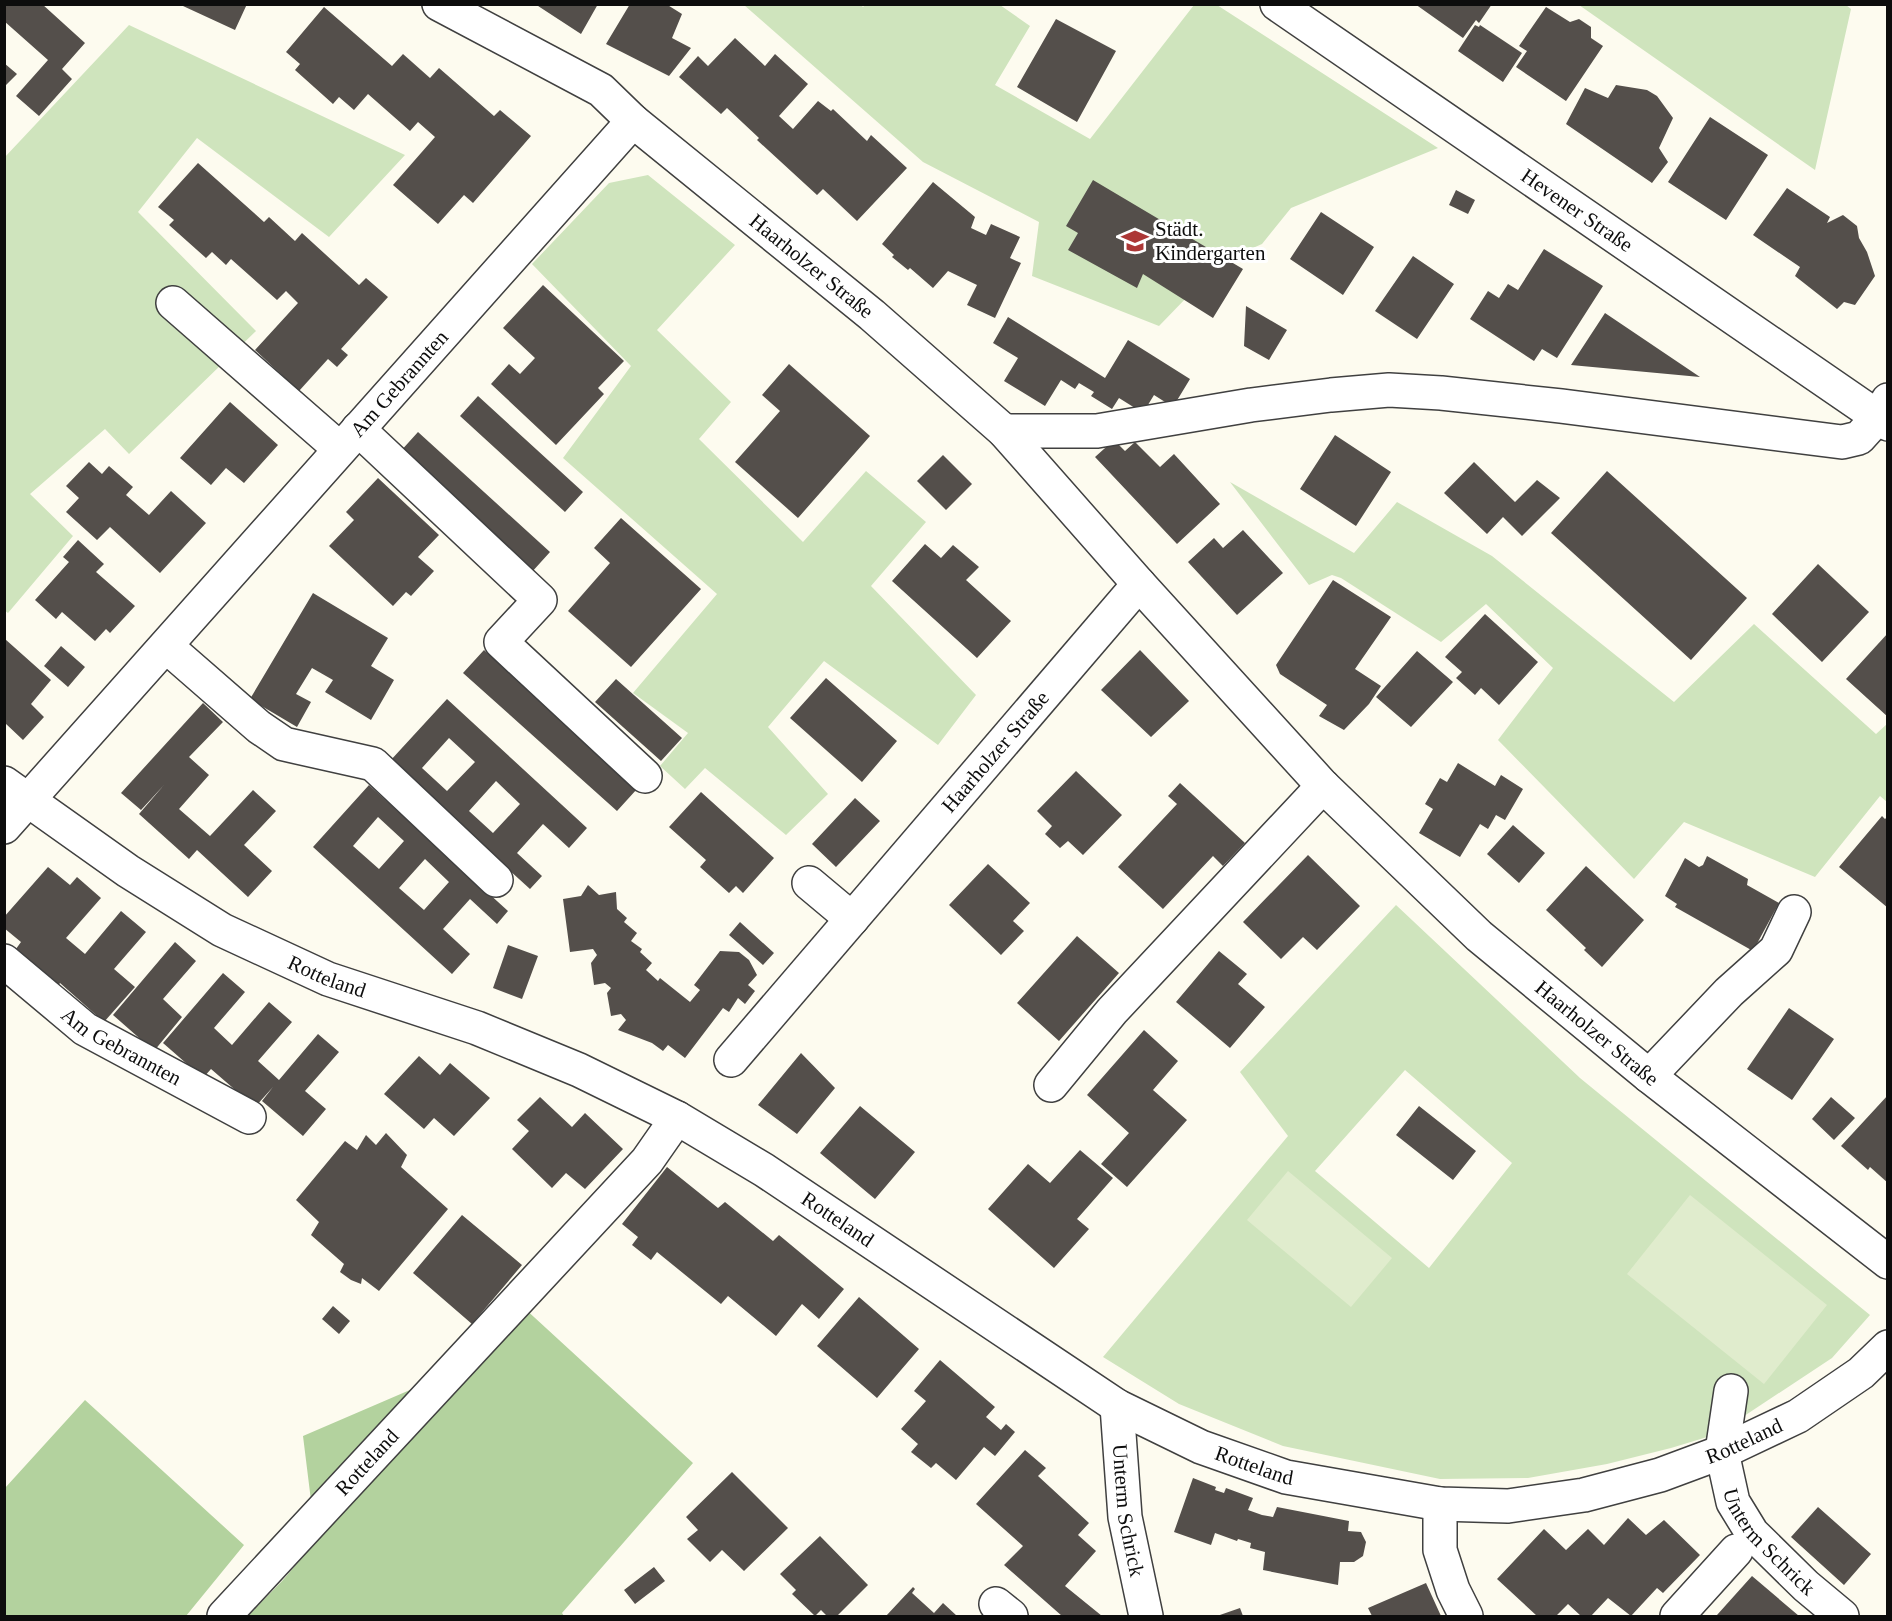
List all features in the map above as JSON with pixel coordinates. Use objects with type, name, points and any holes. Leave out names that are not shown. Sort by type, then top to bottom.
[{"type":"street","name":"Haarholzer Straße","points":[[439,4],[601,90],[633,121],[872,315],[1004,431],[1139,584],[1323,786],[1479,936],[1649,1076],[1887,1262]]},
{"type":"street","name":"Hevener Straße","points":[[1004,431],[1097,431],[1251,405],[1389,390],[1441,393],[1561,406],[1842,442],[1859,438],[1884,413],[1277,4]]},
{"type":"street","name":"Am Gebrannten","points":[[4,827],[16,792],[166,646],[633,121]]},
{"type":"street","points":[[173,303],[349,439],[540,600],[501,642],[645,776]]},
{"type":"street","name":"Haarholzer Straße","points":[[731,1060],[1139,584]]},
{"type":"street","points":[[166,646],[260,727],[284,744],[373,764],[496,880]]},
{"type":"street","points":[[1051,1084],[1112,1011],[1323,786]]},
{"type":"street","name":"Rotteland","points":[[16,792],[128,871],[222,930],[328,979],[477,1028],[579,1070],[677,1118],[764,1170],[1117,1406],[1201,1447],[1286,1477],[1440,1504],[1508,1506],[1584,1495],[1660,1475],[1722,1452],[1798,1416],[1862,1373],[1887,1347]]},
{"type":"street","points":[[809,883],[852,919]]},
{"type":"street","points":[[1649,1076],[1729,993],[1776,950],[1794,912]]},
{"type":"street","name":"Am Gebrannten","points":[[4,961],[85,1029],[249,1117]]},
{"type":"street","name":"Rotteland","points":[[224,1617],[647,1161],[677,1118]]},
{"type":"street","points":[[1722,1452],[1731,1391]]},
{"type":"street","name":"Unterm Schrick","points":[[1117,1406],[1125,1517],[1146,1616]]},
{"type":"street","name":"Unterm Schrick","points":[[1722,1452],[1733,1502],[1752,1533],[1806,1586],[1842,1617]]},
{"type":"street","points":[[1440,1504],[1440,1550],[1453,1590],[1466,1617]]},
{"type":"street","name":"Unterm Schrick","points":[[1677,1617],[1736,1551]]},
{"type":"green space","points":[[860,4],[863,7],[866,4],[1000,5],[1030,26],[995,85],[1090,139],[1194,5],[1217,5],[1438,148],[1291,208],[1262,244],[1221,262],[1159,326],[1032,276],[1039,222],[923,162],[744,5]]},
{"type":"green space","points":[[1579,5],[1846,5],[1851,9],[1815,170]]},
{"type":"green space","points":[[129,25],[405,155],[329,237],[197,138],[138,212],[256,331],[129,454],[105,429],[30,494],[73,536],[8,613],[4,610],[4,158]]},
{"type":"green space","points":[[648,175],[735,245],[657,330],[731,402],[699,439],[803,542],[866,471],[926,522],[871,586],[976,695],[938,745],[824,661],[768,727],[828,794],[786,835],[705,768],[685,789],[660,766],[688,733],[633,693],[717,594],[563,458],[631,366],[532,264],[609,183]]},
{"type":"green space","points":[[1230,482],[1354,553],[1397,502],[1492,556],[1674,702],[1754,624],[1876,734],[1887,724],[1887,802],[1880,796],[1815,877],[1684,822],[1634,879],[1498,740],[1553,668],[1486,604],[1441,642],[1341,578],[1332,575],[1309,585]]},
{"type":"green space","points":[[1396,905],[1580,1078],[1870,1315],[1832,1358],[1717,1434],[1607,1464],[1528,1478],[1440,1479],[1283,1446],[1179,1404],[1103,1357],[1288,1136],[1240,1072]],"holes":[[[1405,1070],[1512,1163],[1429,1268],[1315,1171]]]},
{"type":"green space","points":[[1288,1171],[1392,1258],[1351,1307],[1247,1220]]},
{"type":"green space","points":[[1690,1195],[1827,1305],[1764,1384],[1627,1274]]},
{"type":"green space","points":[[522,1306],[693,1463],[562,1613],[564,1616],[248,1616],[316,1541],[303,1436],[468,1365]]},
{"type":"green space","points":[[85,1400],[244,1545],[186,1616],[5,1616],[5,1488]]},
{"type":"building","points":[[4,4],[42,4],[85,43],[62,69],[72,79],[39,116],[16,96],[48,60],[4,21]]},
{"type":"building","points":[[184,4],[247,4],[235,30],[183,6]]},
{"type":"building","points":[[535,4],[598,4],[581,34]]},
{"type":"building","points":[[630,4],[666,4],[682,14],[672,38],[691,48],[669,76],[606,44]]},
{"type":"building","points":[[1415,4],[1492,4],[1479,23],[1476,20],[1463,38]]},
{"type":"building","points":[[324,7],[392,66],[403,54],[430,78],[439,68],[494,116],[500,110],[531,136],[473,203],[464,195],[438,224],[393,185],[435,137],[418,122],[410,131],[368,94],[354,110],[339,97],[333,104],[295,70],[300,64],[286,52]]},
{"type":"building","points":[[1546,7],[1570,22],[1579,19],[1591,27],[1591,38],[1603,46],[1566,101],[1516,67],[1527,51],[1519,46]]},
{"type":"building","points":[[1056,19],[1116,51],[1077,122],[1017,87]]},
{"type":"building","points":[[1475,25],[1479,27],[1480,25],[1522,53],[1503,82],[1458,51]]},
{"type":"building","points":[[735,38],[765,66],[775,54],[808,84],[779,116],[793,129],[818,101],[831,111],[833,109],[867,141],[871,135],[907,168],[857,221],[823,189],[817,195],[757,140],[759,138],[727,108],[721,114],[679,77],[698,56],[708,66]]},
{"type":"building","points":[[4,63],[17,74],[4,87]]},
{"type":"building","points":[[1616,85],[1647,90],[1657,96],[1673,118],[1659,148],[1668,162],[1652,183],[1566,124],[1585,88],[1608,98]]},
{"type":"building","points":[[1710,117],[1768,155],[1726,220],[1668,182]]},
{"type":"building","points":[[198,163],[264,222],[269,217],[295,241],[302,233],[359,285],[366,278],[388,297],[341,349],[348,355],[337,367],[328,359],[299,391],[255,350],[298,303],[286,291],[277,300],[231,259],[226,265],[212,252],[206,258],[169,225],[174,220],[158,207]]},
{"type":"building","name":"Städt. Kindergarten","points":[[1093,180],[1243,269],[1213,318],[1143,274],[1137,288],[1068,250],[1078,233],[1066,226]]},
{"type":"building","points":[[933,182],[975,217],[971,228],[986,235],[991,224],[1020,237],[1010,258],[1021,263],[995,318],[967,305],[977,285],[948,271],[933,288],[910,268],[908,270],[892,257],[894,255],[882,244]]},
{"type":"building","points":[[1787,188],[1830,217],[1827,223],[1843,215],[1857,226],[1859,238],[1867,252],[1875,276],[1855,305],[1844,302],[1837,309],[1795,276],[1800,267],[1753,235]]},
{"type":"building","points":[[1456,190],[1475,200],[1468,214],[1449,205]]},
{"type":"building","points":[[1321,212],[1374,247],[1343,295],[1290,259]]},
{"type":"building","points":[[1544,249],[1603,286],[1557,358],[1542,349],[1534,361],[1470,319],[1488,291],[1499,298],[1508,284],[1518,290]]},
{"type":"building","points":[[1413,256],[1454,284],[1417,339],[1375,311]]},
{"type":"building","points":[[543,285],[624,361],[598,388],[604,394],[556,445],[491,384],[509,364],[520,374],[535,358],[503,328]]},
{"type":"building","points":[[1246,306],[1287,330],[1269,360],[1244,346]]},
{"type":"building","points":[[1605,313],[1700,377],[1571,365]]},
{"type":"building","points":[[1008,317],[1105,378],[1128,340],[1190,379],[1173,407],[1154,395],[1143,413],[1119,398],[1112,409],[1091,396],[1094,392],[1079,383],[1075,389],[1061,380],[1045,406],[1004,381],[1018,358],[993,343]]},
{"type":"building","points":[[789,364],[870,436],[798,518],[735,462],[780,411],[762,395]]},
{"type":"building","points":[[478,396],[583,492],[565,512],[460,416]]},
{"type":"building","points":[[230,402],[278,445],[244,483],[226,468],[211,485],[180,458]]},
{"type":"building","points":[[418,432],[550,552],[531,573],[399,453]]},
{"type":"building","points":[[1335,435],[1391,472],[1356,526],[1300,489]]},
{"type":"building","points":[[1114,440],[1125,451],[1135,442],[1160,467],[1174,454],[1220,504],[1177,544],[1095,457]]},
{"type":"building","points":[[943,455],[972,484],[946,510],[917,481]]},
{"type":"building","points":[[89,462],[102,474],[109,466],[133,487],[126,495],[149,515],[171,491],[206,523],[160,573],[110,527],[97,540],[66,512],[79,498],[66,486]]},
{"type":"building","points":[[1474,462],[1515,502],[1537,480],[1560,498],[1522,536],[1503,517],[1487,534],[1444,493]]},
{"type":"building","points":[[1607,471],[1747,598],[1691,660],[1551,533]]},
{"type":"building","points":[[378,478],[439,535],[418,557],[434,571],[411,596],[406,592],[393,606],[329,546],[354,520],[346,512]]},
{"type":"building","points":[[621,518],[701,589],[631,667],[568,611],[610,563],[594,548]]},
{"type":"building","points":[[1243,530],[1283,573],[1237,615],[1188,562],[1214,538],[1223,548]]},
{"type":"building","points":[[78,540],[104,564],[96,572],[135,606],[110,633],[106,629],[95,641],[62,612],[56,619],[35,600],[69,562],[63,557]]},
{"type":"building","points":[[925,544],[941,558],[953,545],[979,567],[966,580],[1011,621],[977,658],[892,581]]},
{"type":"building","points":[[1818,564],[1869,612],[1822,662],[1772,614]]},
{"type":"building","points":[[1333,580],[1391,617],[1355,669],[1381,686],[1369,704],[1344,730],[1319,716],[1327,705],[1280,674],[1276,665]]},
{"type":"building","points":[[313,593],[388,638],[371,666],[394,680],[371,720],[325,692],[333,680],[312,668],[296,694],[311,702],[297,727],[250,699]]},
{"type":"building","points":[[1485,614],[1538,662],[1499,705],[1481,688],[1475,695],[1456,678],[1462,672],[1445,657]]},
{"type":"building","points":[[1888,633],[1888,717],[1846,679]]},
{"type":"building","points":[[5,639],[51,680],[31,704],[44,717],[23,740],[5,723]]},
{"type":"building","points":[[61,646],[85,667],[68,687],[44,666]]},
{"type":"building","points":[[484,650],[637,789],[617,811],[463,673]]},
{"type":"building","points":[[1140,650],[1189,701],[1151,737],[1101,690]]},
{"type":"building","points":[[1417,651],[1453,682],[1411,727],[1376,697]]},
{"type":"building","points":[[826,678],[897,741],[862,782],[790,718]]},
{"type":"building","points":[[616,679],[682,738],[661,761],[595,702]]},
{"type":"building","points":[[447,699],[587,828],[569,848],[543,824],[517,853],[542,876],[530,889],[390,761]],"holes":[[[449,738],[475,762],[447,791],[422,768]],[[496,781],[520,804],[493,833],[469,811]]]},
{"type":"building","points":[[203,703],[223,722],[189,757],[209,775],[179,809],[210,836],[253,790],[276,811],[244,845],[272,871],[248,897],[197,850],[189,859],[139,814],[164,785],[141,810],[121,793]]},
{"type":"building","points":[[1458,763],[1495,786],[1501,775],[1523,789],[1505,820],[1496,815],[1488,829],[1480,824],[1460,857],[1419,833],[1433,809],[1425,804],[1440,778],[1447,782]]},
{"type":"building","points":[[1076,771],[1122,815],[1083,855],[1068,841],[1060,848],[1045,834],[1052,826],[1037,811]]},
{"type":"building","points":[[1180,783],[1245,843],[1223,866],[1213,856],[1163,909],[1118,867],[1177,804],[1168,796]]},
{"type":"building","points":[[369,785],[508,911],[497,924],[470,899],[443,929],[470,954],[452,974],[313,847]],"holes":[[[378,817],[404,841],[379,869],[353,846]],[[425,859],[449,882],[424,910],[399,888]]]},
{"type":"building","points":[[701,792],[774,858],[743,893],[736,886],[729,893],[700,867],[706,860],[669,827]]},
{"type":"building","points":[[855,798],[880,821],[836,867],[812,844]]},
{"type":"building","points":[[1882,816],[1885,819],[1888,816],[1888,908],[1839,867]]},
{"type":"building","points":[[1513,825],[1545,853],[1519,883],[1487,854]]},
{"type":"building","points":[[1308,855],[1360,906],[1317,950],[1303,937],[1281,959],[1243,922]]},
{"type":"building","points":[[1707,856],[1748,879],[1747,885],[1779,903],[1753,951],[1675,907],[1677,904],[1665,896],[1685,858],[1699,867],[1703,865]]},
{"type":"building","points":[[988,864],[1030,903],[1013,921],[1024,931],[1001,955],[949,905]]},
{"type":"building","points":[[1586,866],[1644,920],[1602,967],[1584,950],[1586,948],[1546,910]]},
{"type":"building","points":[[48,867],[70,885],[77,877],[101,898],[66,938],[85,954],[121,911],[146,932],[114,969],[135,987],[104,1022],[60,983],[56,989],[13,953],[21,942],[4,928],[4,917]]},
{"type":"building","points":[[588,885],[599,895],[616,892],[617,909],[627,918],[624,922],[637,933],[631,941],[642,949],[640,952],[652,963],[646,970],[658,981],[660,978],[690,1002],[700,990],[694,985],[720,951],[739,952],[749,960],[757,975],[748,985],[755,991],[745,1004],[738,998],[729,1012],[723,1008],[685,1058],[668,1045],[663,1051],[652,1043],[618,1030],[626,1020],[621,1014],[611,1016],[607,993],[611,988],[605,983],[594,985],[591,963],[597,955],[593,949],[570,952],[563,899],[581,896]]},
{"type":"building","points":[[740,922],[774,953],[763,965],[729,935]]},
{"type":"building","points":[[1077,936],[1119,973],[1059,1041],[1017,1003]]},
{"type":"building","points":[[175,942],[196,961],[163,999],[182,1017],[154,1051],[113,1015]]},
{"type":"building","points":[[508,945],[538,956],[522,999],[493,988]]},
{"type":"building","points":[[1219,951],[1247,974],[1238,984],[1265,1007],[1230,1048],[1176,1002]]},
{"type":"building","points":[[223,973],[245,992],[214,1028],[232,1045],[269,1002],[292,1022],[258,1061],[279,1080],[318,1034],[339,1052],[305,1091],[326,1109],[303,1136],[262,1101],[273,1087],[255,1107],[211,1069],[203,1078],[163,1043]]},
{"type":"building","points":[[1789,1008],[1834,1039],[1792,1100],[1747,1069]]},
{"type":"building","points":[[1144,1030],[1178,1061],[1153,1090],[1187,1120],[1127,1187],[1101,1164],[1129,1133],[1087,1095]]},
{"type":"building","points":[[801,1053],[835,1088],[797,1134],[758,1105]]},
{"type":"building","points":[[419,1056],[440,1075],[450,1063],[490,1098],[454,1136],[434,1118],[424,1129],[384,1094]]},
{"type":"building","points":[[1888,1095],[1888,1183],[1870,1167],[1868,1170],[1841,1146]]},
{"type":"building","points":[[540,1097],[572,1127],[585,1113],[623,1149],[585,1189],[566,1173],[552,1188],[512,1149],[529,1131],[517,1120]]},
{"type":"building","points":[[1831,1097],[1855,1118],[1834,1140],[1812,1119]]},
{"type":"building","points":[[860,1106],[915,1152],[875,1199],[820,1153]]},
{"type":"building","points":[[1419,1106],[1476,1151],[1453,1180],[1396,1135]]},
{"type":"building","points":[[386,1133],[407,1155],[401,1167],[448,1209],[379,1291],[362,1278],[361,1284],[340,1272],[344,1264],[311,1235],[319,1222],[296,1200],[345,1141],[357,1150],[366,1135],[376,1145]]},
{"type":"building","points":[[1080,1150],[1113,1178],[1077,1219],[1089,1229],[1054,1268],[988,1209],[1028,1164],[1050,1183]]},
{"type":"building","points":[[667,1167],[718,1208],[725,1202],[773,1241],[779,1235],[844,1289],[819,1319],[802,1304],[776,1336],[728,1296],[721,1304],[657,1252],[651,1260],[632,1245],[638,1237],[622,1224]]},
{"type":"building","points":[[462,1215],[522,1265],[472,1324],[413,1273]]},
{"type":"building","points":[[859,1297],[919,1349],[877,1398],[817,1346]]},
{"type":"building","points":[[333,1306],[350,1321],[339,1334],[322,1319]]},
{"type":"building","points":[[940,1360],[995,1407],[986,1417],[1001,1430],[1006,1424],[1015,1432],[995,1456],[984,1447],[956,1480],[936,1463],[931,1468],[911,1452],[918,1444],[901,1429],[926,1401],[914,1391]]},
{"type":"building","points":[[1025,1450],[1046,1468],[1038,1476],[1089,1523],[1078,1535],[1096,1551],[1065,1586],[1102,1616],[1062,1616],[1004,1565],[1023,1546],[976,1504]]},
{"type":"building","points":[[732,1472],[788,1528],[744,1571],[722,1550],[710,1562],[687,1539],[698,1530],[686,1517]]},
{"type":"building","points":[[1193,1478],[1216,1487],[1215,1490],[1224,1493],[1226,1488],[1253,1498],[1248,1510],[1262,1515],[1273,1517],[1277,1507],[1349,1521],[1348,1531],[1361,1532],[1366,1542],[1363,1556],[1354,1562],[1340,1562],[1338,1585],[1263,1570],[1265,1552],[1250,1548],[1251,1543],[1238,1539],[1237,1541],[1215,1533],[1211,1545],[1174,1532]]},
{"type":"building","points":[[1818,1507],[1871,1554],[1844,1585],[1791,1537]]},
{"type":"building","points":[[1628,1518],[1646,1535],[1664,1520],[1700,1555],[1663,1593],[1657,1588],[1631,1616],[1608,1598],[1591,1616],[1581,1616],[1568,1604],[1556,1616],[1537,1616],[1497,1579],[1544,1529],[1566,1550],[1588,1529],[1604,1545]]},
{"type":"building","points":[[820,1536],[868,1585],[837,1616],[827,1616],[821,1610],[815,1616],[792,1594],[796,1590],[780,1574]]},
{"type":"building","points":[[654,1567],[665,1581],[635,1604],[624,1590]]},
{"type":"building","points":[[1752,1576],[1799,1616],[1718,1616]]},
{"type":"building","points":[[1426,1583],[1441,1616],[1372,1616],[1368,1608]]},
{"type":"building","points":[[913,1587],[915,1589],[912,1593],[934,1613],[943,1603],[957,1616],[886,1616]]},
{"type":"building","points":[[1240,1608],[1243,1616],[1217,1616]]},
{"type":"place","name":"Städt. Kindergarten","points":[[1135,241]]}]
